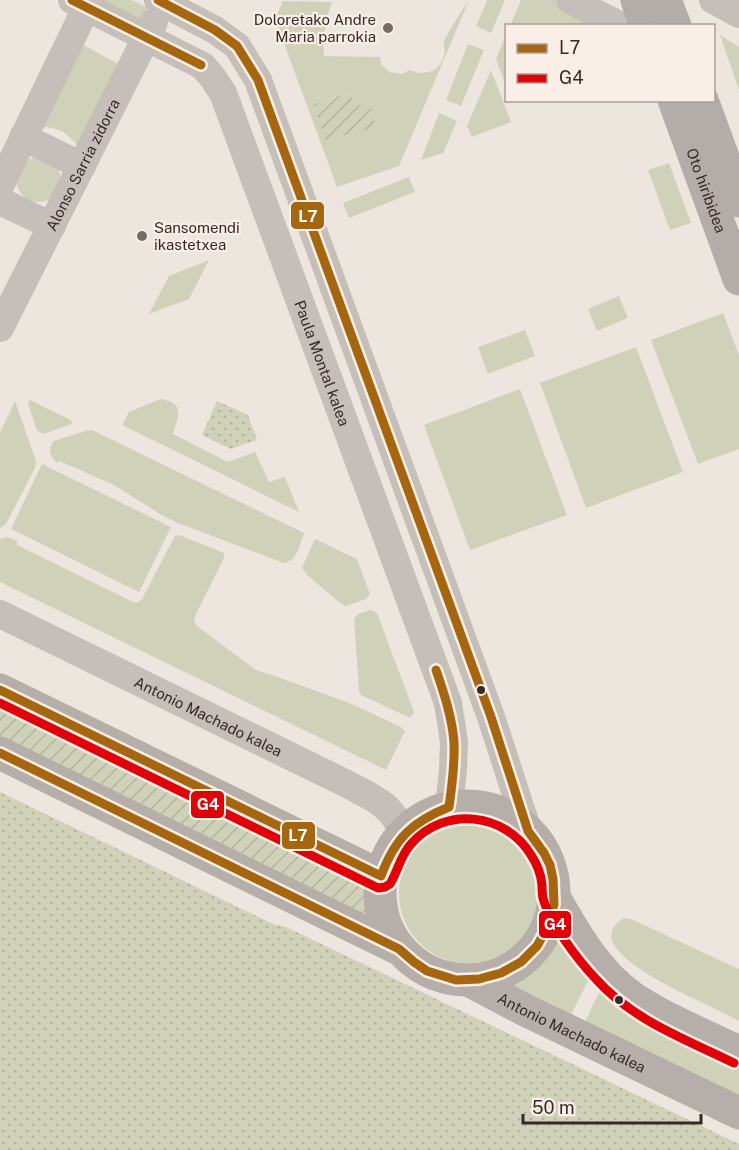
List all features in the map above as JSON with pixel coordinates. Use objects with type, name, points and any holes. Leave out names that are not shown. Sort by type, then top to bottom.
[{"type":"main road","points":[[637,0],[645,24]]},
{"type":"main road","points":[[665,0],[674,24]]},
{"type":"main road","name":"Oto hiribidea","points":[[675,102],[739,279]]},
{"type":"main road","name":"Oto hiribidea","points":[[703,102],[732,152],[739,201]]},
{"type":"main road","points":[[0,690],[381,876]]},
{"type":"main road","points":[[0,753],[399,949]]},
{"type":"main road","points":[[470,806],[492,809],[511,818],[528,831],[540,845],[548,861],[553,879],[554,897],[550,923],[537,946],[519,964],[496,976],[470,981],[450,979],[431,973],[414,963],[399,949],[386,927],[380,902],[381,876],[393,847],[416,822],[449,807],[470,806]]},
{"type":"main road","points":[[554,897],[596,963],[633,998],[739,1052]]},
{"type":"main road","name":"Antonio Machado kalea","points":[[470,981],[525,1010],[739,1113]]},
{"type":"street","points":[[570,0],[617,24]]},
{"type":"street","points":[[713,0],[739,14]]},
{"type":"street","points":[[162,1],[215,30],[237,46],[258,80],[487,707],[528,831]]},
{"type":"street","name":"Alonso Sarria zidorra","points":[[0,328],[146,38],[162,1]]},
{"type":"street","points":[[0,186],[83,2]]},
{"type":"street","name":"Paula Montal kalea","points":[[83,2],[146,38],[203,66],[223,93],[448,703],[454,742],[449,807]]},
{"type":"street","points":[[23,137],[82,166]]},
{"type":"street","points":[[0,201],[52,226]]},
{"type":"street","name":"Antonio Machado kalea","points":[[0,614],[376,799],[395,816],[403,834]]},
{"type":"green space","points":[[101,0],[132,0],[148,8],[140,23]]},
{"type":"green space","points":[[469,0],[399,166],[337,187],[275,19],[283,1],[332,2],[325,29],[324,56],[380,57],[381,64],[389,72],[403,74],[409,70],[420,73],[430,72],[439,66],[445,54],[445,39]],"holes":[[[349,92],[355,106],[314,104]]]},
{"type":"green space","points":[[487,0],[505,0],[491,33],[476,26]]},
{"type":"green space","points":[[521,0],[555,0],[605,24],[511,24]]},
{"type":"green space","points":[[720,35],[739,47],[739,90]]},
{"type":"green space","points":[[505,37],[505,83],[496,59]]},
{"type":"green space","points":[[80,43],[120,65],[79,147],[62,131],[39,126]]},
{"type":"green space","points":[[468,44],[484,50],[461,106],[446,100]]},
{"type":"green space","points":[[491,70],[511,122],[472,137],[467,126]]},
{"type":"green space","points":[[350,92],[355,106],[370,103],[376,127],[325,140],[314,104]]},
{"type":"green space","points":[[439,113],[457,121],[443,153],[421,160]]},
{"type":"green space","points":[[36,157],[58,169],[61,177],[50,200],[38,202],[28,200],[21,193],[16,182],[28,160]]},
{"type":"green space","points":[[669,163],[691,223],[670,230],[648,170]]},
{"type":"green space","points":[[409,177],[415,192],[349,218],[343,203]]},
{"type":"green space","points":[[209,260],[189,299],[149,314],[169,276]]},
{"type":"green space","points":[[619,296],[628,318],[597,331],[588,309]]},
{"type":"green space","points":[[723,313],[739,355],[739,449],[698,464],[651,340]]},
{"type":"green space","points":[[525,330],[535,356],[488,374],[478,347]]},
{"type":"green space","points":[[636,347],[683,472],[586,508],[540,383]]},
{"type":"green space","points":[[520,389],[567,515],[470,550],[424,425]]},
{"type":"green space","points":[[161,399],[177,407],[178,416],[173,434],[228,462],[255,452],[269,482],[285,477],[299,512],[122,425],[129,412]]},
{"type":"green space","points":[[30,400],[71,420],[72,424],[43,434],[37,430],[28,404]]},
{"type":"green space","points":[[15,401],[36,461],[35,468],[6,524],[0,528],[0,433]]},
{"type":"green space","points":[[217,401],[248,415],[257,440],[231,449],[202,435]]},
{"type":"green space","points":[[92,430],[304,533],[295,556],[284,563],[178,523],[114,485],[55,461],[50,449],[54,441]]},
{"type":"green space","points":[[42,464],[171,527],[139,592],[11,529]]},
{"type":"green space","points":[[179,535],[224,553],[224,558],[196,614],[194,621],[197,626],[256,670],[347,702],[401,727],[405,731],[386,770],[0,582],[0,539],[7,537],[17,541],[17,545],[137,603],[142,599],[175,536]]},
{"type":"green space","points":[[315,539],[357,559],[370,594],[366,599],[346,606],[307,575],[302,568]]},
{"type":"green space","points":[[371,610],[377,613],[414,712],[411,717],[361,695],[359,691],[354,619],[358,614]]},
{"type":"green space","points":[[0,703],[371,884],[374,924],[0,742]]},
{"type":"green space","points":[[0,792],[739,1144],[739,1150],[0,1150]]},
{"type":"green space","points":[[470,822],[497,827],[520,843],[536,866],[541,893],[536,920],[520,943],[497,959],[470,964],[443,959],[420,943],[404,920],[399,893],[404,866],[420,843],[443,827]]},
{"type":"green space","points":[[624,918],[631,919],[739,969],[739,1021],[650,975],[620,953],[612,940],[613,929]]},
{"type":"green space","points":[[561,937],[591,975],[569,1019],[508,985],[539,966]]},
{"type":"green space","points":[[602,986],[739,1064],[739,1101],[583,1026]]},
{"type":"transit line","name":"L7","points":[[72,0],[201,65]]},
{"type":"transit line","name":"L7","points":[[0,753],[399,949],[427,971],[456,980],[479,979],[501,973],[521,962],[537,946],[548,926],[554,904],[550,865],[528,831],[491,717],[258,80],[237,46],[215,30],[158,0]]},
{"type":"transit line","name":"L7","points":[[0,690],[381,876],[392,851],[406,833],[415,825],[449,807],[454,767],[454,742],[450,714],[436,670]]},
{"type":"transit line","name":"G4","points":[[0,703],[378,888],[390,884],[404,853],[411,844],[425,832],[440,824],[457,819],[474,819],[506,830],[520,841],[533,858],[541,877],[543,898],[551,918],[595,978],[625,1006],[642,1017],[734,1063]]},
{"type":"place","name":"Doloretako Andre Maria parrokia","points":[[388,28]]},
{"type":"place","name":"Sansomendi ikastetxea","points":[[142,236]]}]
